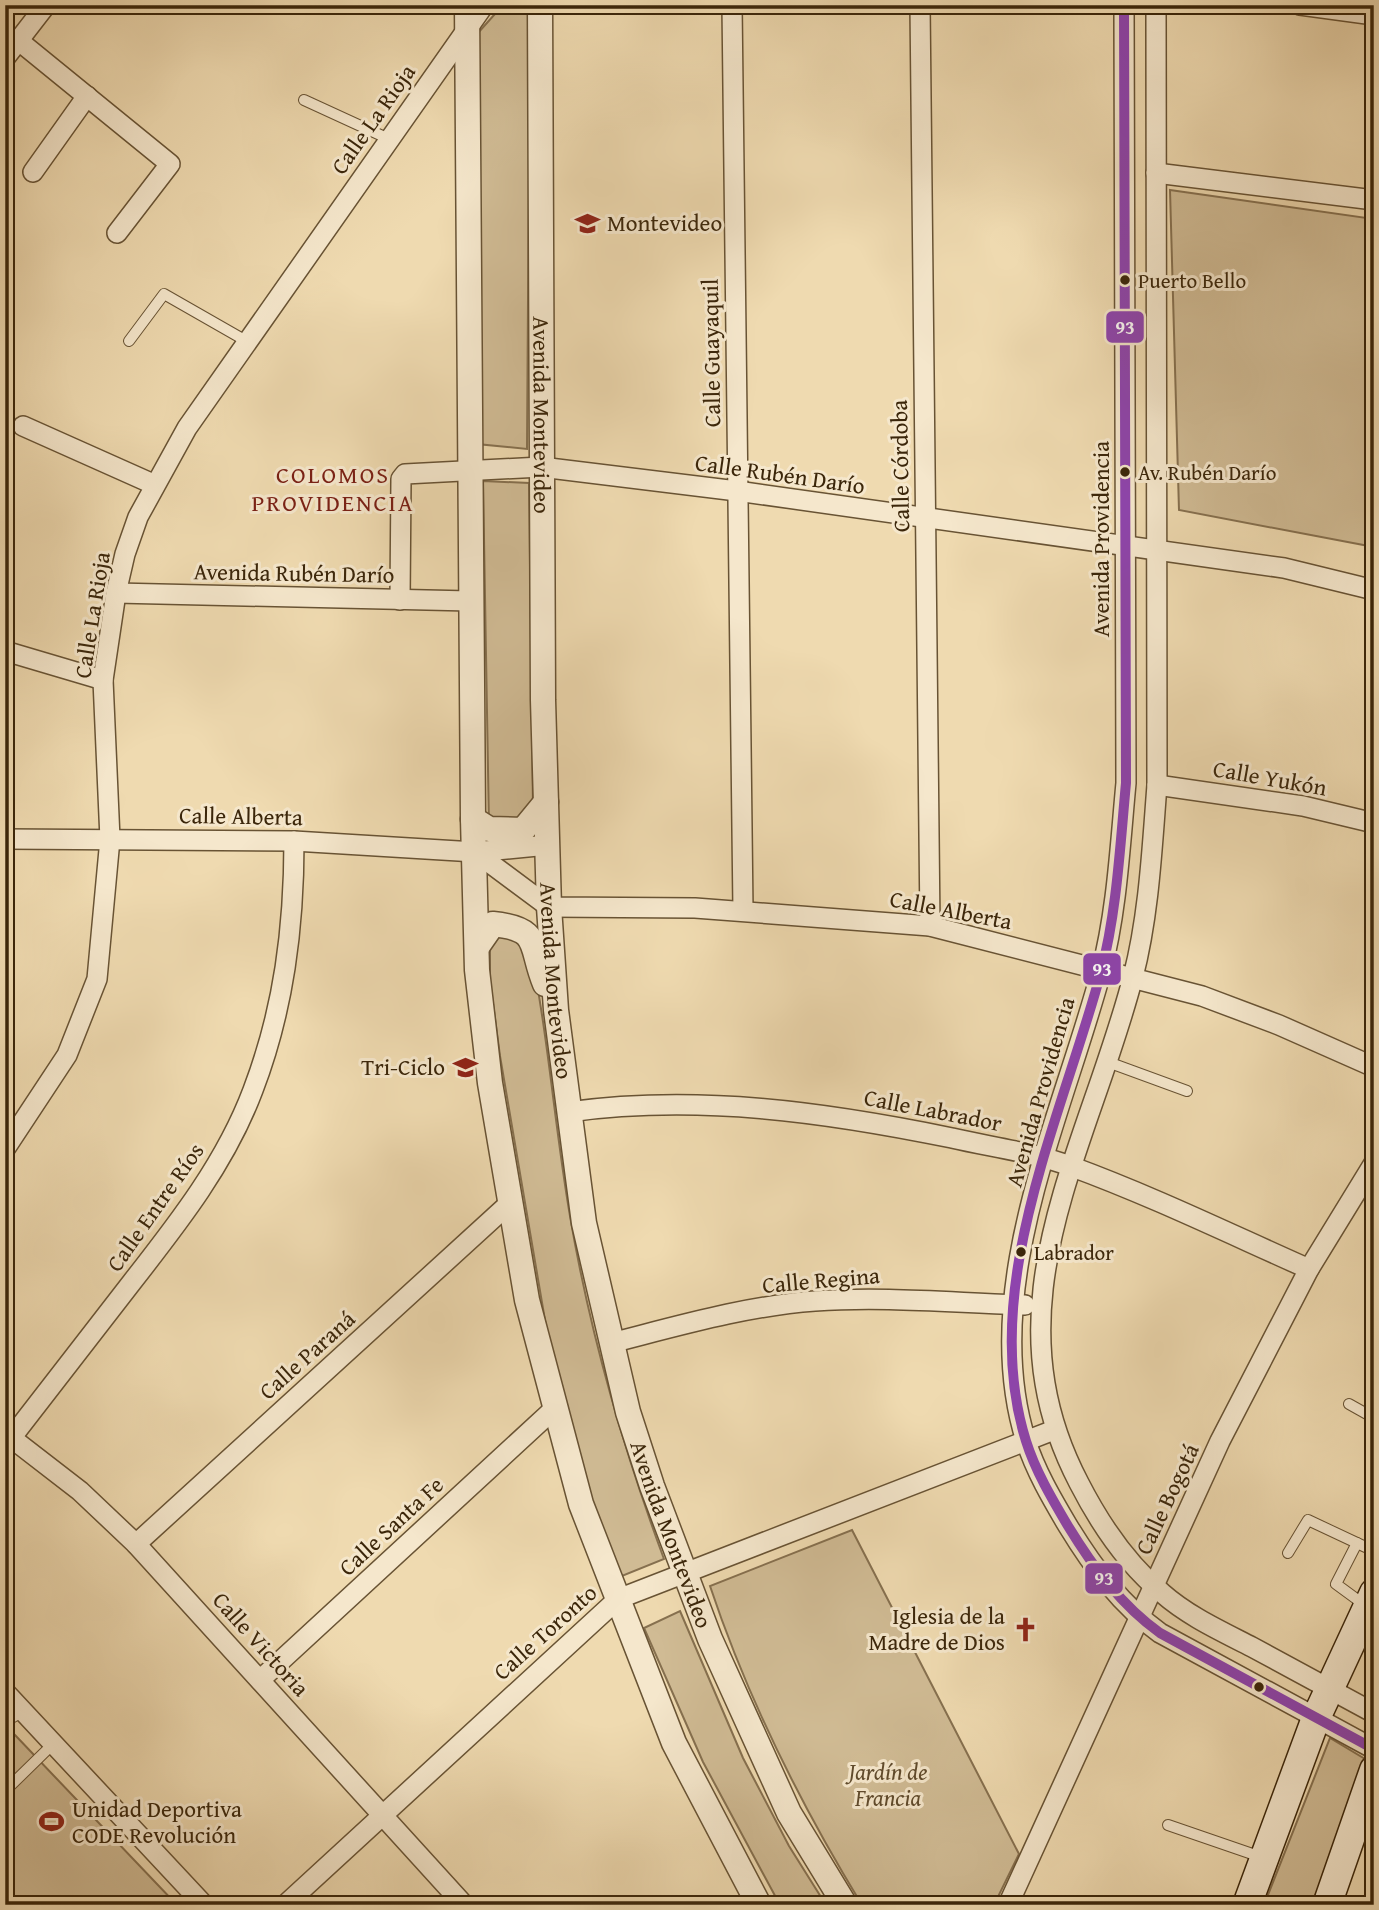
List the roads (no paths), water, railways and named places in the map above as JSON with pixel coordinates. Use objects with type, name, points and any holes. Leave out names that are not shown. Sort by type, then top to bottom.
[{"type":"main road","points":[[1247,1905],[1316,1718],[1370,1600]]},
{"type":"main road","points":[[1327,1905],[1374,1770]]},
{"type":"street","points":[[5,58],[46,5]]},
{"type":"street","name":"Calle La Rioja","points":[[5,1149],[66,1055],[97,979],[110,839],[103,680],[116,593],[125,554],[153,484],[187,428],[388,139],[467,15],[484,5]]},
{"type":"street","name":"Avenida Montevideo","points":[[540,5],[541,467],[549,907],[556,1010],[584,1223],[611,1343],[652,1486],[709,1639],[789,1813],[845,1905]]},
{"type":"street","name":"Calle Guayaquil","points":[[732,5],[743,911]]},
{"type":"street","name":"Calle Córdoba","points":[[920,5],[930,926]]},
{"type":"street","name":"Avenida Providencia","points":[[1124,5],[1126,783],[1117,880],[1102,970],[1044,1157],[1020,1257],[1013,1348],[1017,1405],[1026,1441],[1056,1505],[1109,1586],[1140,1619],[1160,1633],[1374,1749]]},
{"type":"street","points":[[1156,5],[1157,785],[1149,883],[1133,976],[1054,1223],[1040,1306],[1041,1361],[1054,1430],[1096,1516],[1131,1563],[1154,1586],[1204,1622],[1374,1713]]},
{"type":"street","points":[[1300,5],[1353,9],[1374,15]]},
{"type":"street","points":[[467,15],[472,819],[477,947],[490,1083],[527,1300],[581,1504],[674,1743],[759,1905]]},
{"type":"street","points":[[19,41],[170,164],[117,233]]},
{"type":"street","points":[[33,173],[87,96]]},
{"type":"street","points":[[1156,173],[1374,200]]},
{"type":"street","points":[[23,426],[153,484]]},
{"type":"street","name":"Calle Rubén Darío","points":[[400,600],[401,479],[405,474],[468,468],[541,467],[737,491],[925,520],[1284,568],[1374,590]]},
{"type":"street","name":"Avenida Rubén Darío","points":[[116,593],[470,601]]},
{"type":"street","points":[[5,650],[103,680]]},
{"type":"street","name":"Calle Yukón","points":[[1157,785],[1303,806],[1374,823]]},
{"type":"street","points":[[472,819],[489,829],[518,831],[528,826],[546,802]]},
{"type":"street","name":"Calle Alberta","points":[[5,839],[294,841],[475,852],[548,845]]},
{"type":"street","name":"Calle Entre Ríos","points":[[7,1439],[194,1201],[236,1129],[266,1054],[286,970],[292,929],[294,841]]},
{"type":"street","points":[[475,852],[549,907]]},
{"type":"street","name":"Calle Alberta","points":[[549,907],[743,911],[930,926],[1133,976],[1202,996],[1266,1020],[1374,1067]]},
{"type":"street","points":[[477,947],[493,924],[521,928],[530,936],[556,1010]]},
{"type":"street","name":"Calle Labrador","points":[[568,1112],[620,1105],[776,1108],[902,1128],[1044,1157],[1071,1166],[1309,1269]]},
{"type":"street","name":"Calle Bogotá","points":[[1008,1905],[1220,1441],[1309,1269],[1374,1163]]},
{"type":"street","name":"Calle Paraná","points":[[136,1544],[511,1202]]},
{"type":"street","name":"Calle Regina","points":[[611,1343],[726,1314],[814,1301],[897,1299],[1040,1306]]},
{"type":"street","name":"Calle Santa Fe","points":[[260,1681],[555,1408]]},
{"type":"street","name":"Calle Toronto","points":[[285,1905],[382,1813],[618,1599],[1054,1430]]},
{"type":"street","name":"Calle Victoria","points":[[7,1439],[80,1491],[136,1544],[464,1905]]},
{"type":"street","points":[[5,1692],[204,1905]]},
{"type":"lane","points":[[304,100],[388,139]]},
{"type":"lane","points":[[129,341],[159,296],[164,294],[249,342]]},
{"type":"lane","points":[[1105,1061],[1187,1091]]},
{"type":"lane","points":[[1349,1404],[1374,1418]]},
{"type":"lane","points":[[1288,1553],[1308,1520],[1374,1551]]},
{"type":"lane","points":[[1357,1543],[1336,1584],[1370,1600]]},
{"type":"lane","points":[[5,1722],[23,1711]]},
{"type":"lane","points":[[6,1790],[54,1744]]},
{"type":"lane","points":[[1168,1825],[1264,1858]]},
{"type":"place","name":"Montevideo","points":[[587,223]]},
{"type":"place","name":"Puerto Bello","points":[[1125,280]]},
{"type":"place","name":"Av. Rubén Darío","points":[[1125,472]]},
{"type":"place","name":"Tri-Ciclo","points":[[465,1067]]},
{"type":"place","name":"Labrador","points":[[1021,1252]]},
{"type":"place","name":"Iglesia de la Madre de Dios","points":[[1025,1629]]},
{"type":"place","name":"Unidad Deportiva CODE Revolución","points":[[52,1822]]},
{"type":"district","name":"COLOMOS PROVIDENCIA","points":[[333,489]]},
{"type":"park label","name":"Jardín de Francia","points":[[888,1785]]}]
